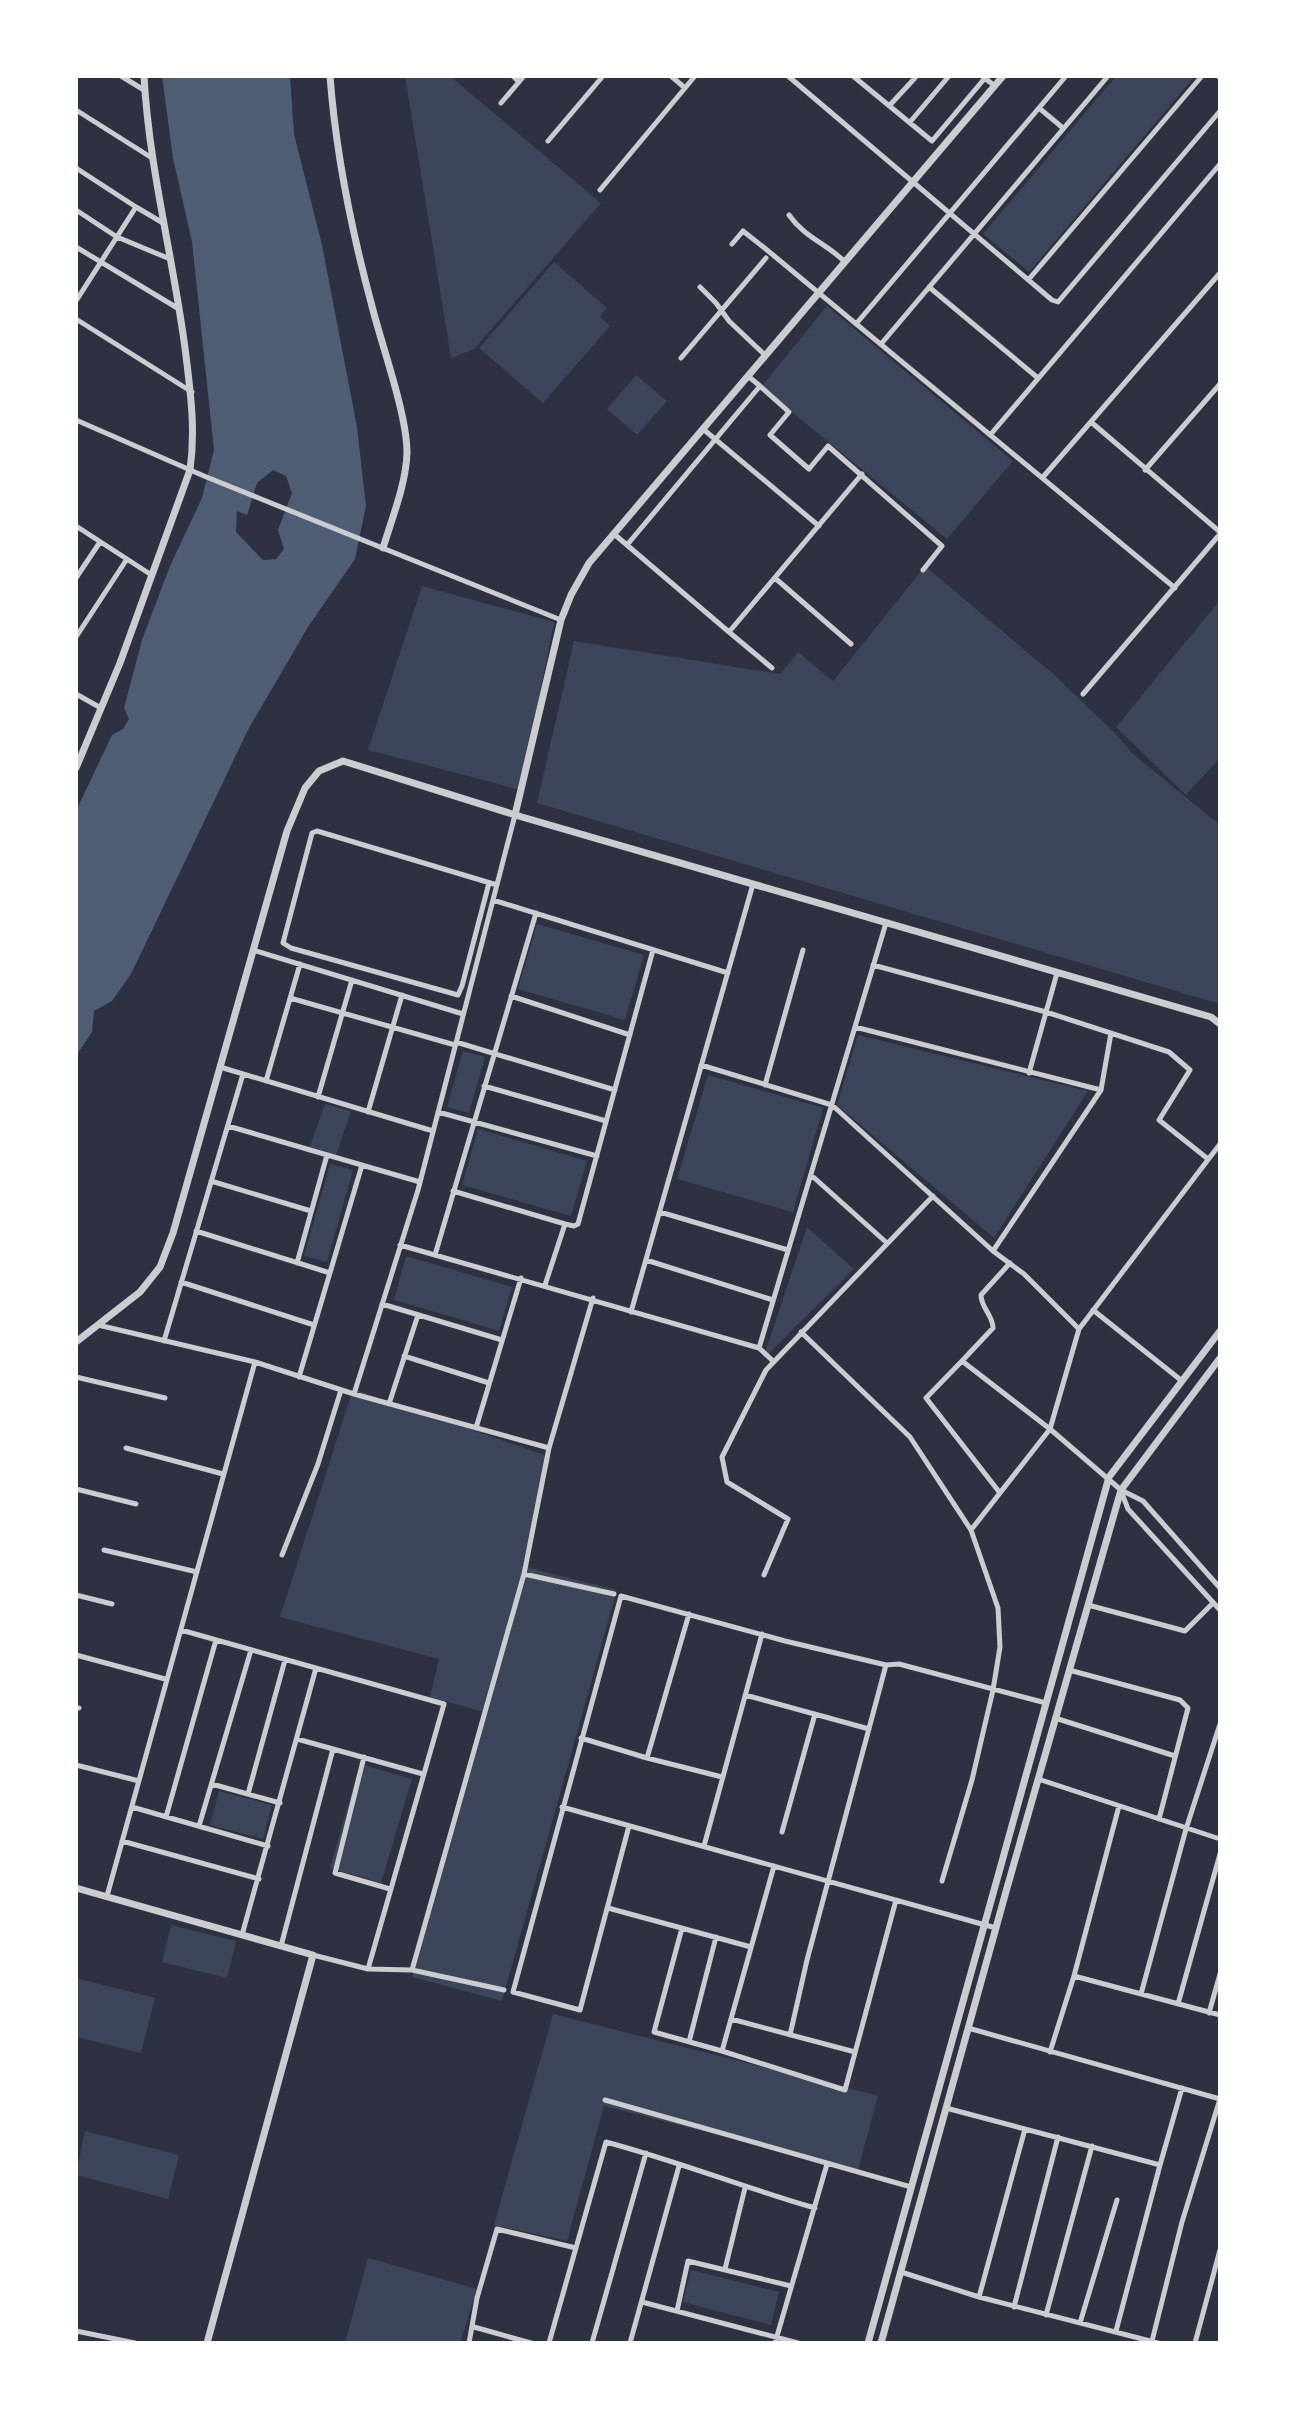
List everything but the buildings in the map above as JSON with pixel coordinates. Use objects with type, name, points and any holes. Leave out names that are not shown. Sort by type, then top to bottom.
[{"type":"street","points":[[121,76],[145,91]]},
{"type":"street","points":[[76,768],[190,470],[193,448],[192,392],[153,159],[144,76]]},
{"type":"street","points":[[330,76],[334,129],[352,231],[407,451],[403,479],[383,548]]},
{"type":"street","points":[[501,103],[522,79],[513,76]]},
{"type":"street","points":[[548,141],[603,76]]},
{"type":"street","points":[[671,76],[685,88]]},
{"type":"street","points":[[600,190],[695,76]]},
{"type":"street","points":[[788,76],[1058,302],[1220,111]]},
{"type":"street","points":[[853,76],[929,139],[936,139],[984,77],[995,86]]},
{"type":"street","points":[[910,122],[949,76]]},
{"type":"street","points":[[354,1394],[420,1182],[515,815],[561,620],[571,595],[589,563],[1003,76]]},
{"type":"street","points":[[856,324],[1066,76]]},
{"type":"street","points":[[880,344],[1108,76]]},
{"type":"street","points":[[1029,279],[1202,76]]},
{"type":"street","points":[[889,106],[915,77]]},
{"type":"street","points":[[1039,108],[1063,128]]},
{"type":"street","points":[[76,110],[153,159]]},
{"type":"street","points":[[991,434],[1220,164]]},
{"type":"street","points":[[76,168],[165,224]]},
{"type":"street","points":[[76,301],[136,207]]},
{"type":"street","points":[[76,210],[117,237],[171,260]]},
{"type":"street","points":[[789,215],[802,232],[830,248],[845,262]]},
{"type":"street","points":[[732,244],[743,231],[1175,588]]},
{"type":"street","points":[[76,247],[180,310]]},
{"type":"street","points":[[681,358],[766,258]]},
{"type":"street","points":[[1043,477],[1220,273]]},
{"type":"street","points":[[700,287],[766,356]]},
{"type":"street","points":[[929,287],[1038,378]]},
{"type":"street","points":[[76,319],[192,392]]},
{"type":"street","points":[[748,376],[789,412],[770,435],[809,469],[828,446],[942,546],[923,570]]},
{"type":"street","points":[[1145,470],[1220,384]]},
{"type":"street","points":[[627,545],[760,386]]},
{"type":"street","points":[[76,420],[204,476],[561,620]]},
{"type":"street","points":[[1083,694],[1220,533],[1091,422]]},
{"type":"street","points":[[703,429],[819,526]]},
{"type":"street","points":[[729,632],[862,474]]},
{"type":"street","points":[[77,530],[150,574]]},
{"type":"street","points":[[614,534],[772,668]]},
{"type":"street","points":[[76,578],[100,542]]},
{"type":"street","points":[[76,637],[127,559]]},
{"type":"street","points":[[775,578],[851,644]]},
{"type":"street","points":[[77,696],[101,708]]},
{"type":"street","points":[[76,1342],[140,1292],[160,1267],[173,1233],[287,831],[305,788],[319,771],[343,761],[515,815],[1211,1017],[1220,1024]]},
{"type":"street","points":[[489,883],[458,995],[291,948],[283,943],[312,833],[317,831],[497,885]]},
{"type":"street","points":[[631,1312],[753,884]]},
{"type":"street","points":[[493,900],[728,973]]},
{"type":"street","points":[[435,1255],[536,913]]},
{"type":"street","points":[[759,1348],[886,923]]},
{"type":"street","points":[[253,950],[463,1014]]},
{"type":"street","points":[[453,1191],[565,1224],[574,1226],[579,1222],[653,950]]},
{"type":"street","points":[[765,1085],[803,950]]},
{"type":"street","points":[[266,1081],[300,964]]},
{"type":"street","points":[[873,965],[1046,1012],[1169,1052],[1190,1070],[1159,1120],[1208,1159]]},
{"type":"street","points":[[1029,1073],[1057,973]]},
{"type":"street","points":[[318,1097],[352,980]]},
{"type":"street","points":[[368,1112],[402,995]]},
{"type":"street","points":[[511,996],[630,1035]]},
{"type":"street","points":[[290,998],[615,1090]]},
{"type":"street","points":[[855,1027],[1101,1090]]},
{"type":"street","points":[[993,1251],[1101,1090],[1111,1033]]},
{"type":"street","points":[[701,1065],[832,1105],[993,1251],[1024,1274],[1079,1329]]},
{"type":"street","points":[[220,1067],[433,1131]]},
{"type":"street","points":[[164,1341],[243,1074]]},
{"type":"street","points":[[484,1086],[606,1121]]},
{"type":"street","points":[[438,1112],[597,1156]]},
{"type":"street","points":[[228,1126],[420,1182]]},
{"type":"street","points":[[971,1530],[1050,1429],[1079,1329],[1220,1144]]},
{"type":"street","points":[[297,1263],[327,1155]]},
{"type":"street","points":[[299,1377],[362,1165]]},
{"type":"street","points":[[811,1175],[887,1243]]},
{"type":"street","points":[[211,1181],[311,1211]]},
{"type":"street","points":[[764,1575],[788,1519],[727,1482],[722,1457],[773,1361],[933,1196]]},
{"type":"street","points":[[660,1212],[788,1250]]},
{"type":"street","points":[[545,1285],[565,1224]]},
{"type":"street","points":[[196,1231],[330,1273]]},
{"type":"street","points":[[400,1245],[759,1348],[773,1361]]},
{"type":"street","points":[[646,1260],[773,1300]]},
{"type":"street","points":[[1000,1493],[926,1398],[993,1328],[981,1295],[1010,1263]]},
{"type":"street","points":[[476,1428],[521,1278]]},
{"type":"street","points":[[181,1282],[314,1325]]},
{"type":"street","points":[[412,1970],[524,1574],[549,1448],[593,1298]]},
{"type":"street","points":[[382,1304],[502,1340]]},
{"type":"street","points":[[1093,1310],[1182,1381]]},
{"type":"street","points":[[389,1404],[418,1315]]},
{"type":"street","points":[[97,1325],[255,1362],[354,1394],[549,1448]]},
{"type":"street","points":[[868,2343],[1109,1477],[1220,1331]]},
{"type":"street","points":[[801,1332],[910,1437],[971,1530],[998,1608],[1000,1647],[993,1690],[972,1780],[942,1881]]},
{"type":"street","points":[[404,1356],[489,1383]]},
{"type":"street","points":[[881,2343],[1121,1490],[1220,1358]]},
{"type":"street","points":[[962,1361],[1050,1429],[1121,1490],[1143,1501],[1220,1588]]},
{"type":"street","points":[[107,1896],[255,1362]]},
{"type":"street","points":[[76,1377],[165,1398]]},
{"type":"street","points":[[282,1555],[318,1464],[341,1390]]},
{"type":"street","points":[[126,1448],[223,1474]]},
{"type":"street","points":[[76,1489],[136,1504]]},
{"type":"street","points":[[1121,1490],[1128,1509],[1220,1610]]},
{"type":"street","points":[[104,1550],[197,1572]]},
{"type":"street","points":[[524,1574],[614,1594]]},
{"type":"street","points":[[76,1595],[112,1604]]},
{"type":"street","points":[[629,1826],[580,2010],[513,1992],[621,1596],[762,1634],[886,1665],[899,1664],[1046,1703]]},
{"type":"street","points":[[1088,1605],[1185,1631],[1213,1603]]},
{"type":"street","points":[[647,1758],[689,1614]]},
{"type":"street","points":[[181,1630],[444,1704],[368,1969]]},
{"type":"street","points":[[704,1846],[762,1634]]},
{"type":"street","points":[[166,1817],[216,1640]]},
{"type":"street","points":[[199,1826],[251,1650]]},
{"type":"street","points":[[76,1655],[165,1679]]},
{"type":"street","points":[[248,1794],[285,1660]]},
{"type":"street","points":[[790,2035],[886,1665]]},
{"type":"street","points":[[242,1935],[316,1668]]},
{"type":"street","points":[[1069,1670],[1180,1700],[1188,1708],[1159,1819]]},
{"type":"street","points":[[745,1695],[869,1729]]},
{"type":"street","points":[[782,1832],[815,1714]]},
{"type":"street","points":[[1055,1718],[1175,1756]]},
{"type":"street","points":[[1141,1994],[1186,1829],[1220,1724]]},
{"type":"street","points":[[581,1738],[722,1777]]},
{"type":"street","points":[[297,1739],[424,1774]]},
{"type":"street","points":[[281,1946],[333,1749]]},
{"type":"street","points":[[1209,1756],[1220,1758]]},
{"type":"street","points":[[364,1757],[335,1873],[390,1889]]},
{"type":"street","points":[[76,1765],[139,1781]]},
{"type":"street","points":[[1038,1779],[1220,1839]]},
{"type":"street","points":[[212,1784],[280,1803]]},
{"type":"street","points":[[1050,2052],[1074,1976],[1119,1806]]},
{"type":"street","points":[[132,1807],[268,1846]]},
{"type":"street","points":[[562,1807],[996,1928]]},
{"type":"street","points":[[122,1841],[259,1879]]},
{"type":"street","points":[[1178,2004],[1220,1854]]},
{"type":"street","points":[[722,2051],[774,1866]]},
{"type":"street","points":[[76,1888],[368,1969],[412,1970],[504,1990]]},
{"type":"street","points":[[682,1928],[654,2032],[845,2090],[896,1900]]},
{"type":"street","points":[[608,1908],[751,1947]]},
{"type":"street","points":[[689,2042],[716,1937]]},
{"type":"street","points":[[207,2343],[313,1955]]},
{"type":"street","points":[[1209,2013],[1220,1974]]},
{"type":"street","points":[[1074,1976],[1220,2015]]},
{"type":"street","points":[[731,2019],[855,2052]]},
{"type":"street","points":[[901,2272],[1014,2307],[1155,2342],[1182,2222],[1220,2099],[968,2028]]},
{"type":"street","points":[[1116,2331],[1182,2088]]},
{"type":"street","points":[[605,2100],[911,2187]]},
{"type":"street","points":[[946,2108],[1160,2165]]},
{"type":"street","points":[[979,2297],[1025,2129]]},
{"type":"street","points":[[1014,2307],[1058,2137]]},
{"type":"street","points":[[549,2343],[606,2142],[815,2208]]},
{"type":"street","points":[[1046,2315],[1092,2146]]},
{"type":"street","points":[[592,2343],[646,2153]]},
{"type":"street","points":[[776,2340],[827,2164]]},
{"type":"street","points":[[630,2343],[679,2166]]},
{"type":"street","points":[[724,2269],[745,2188]]},
{"type":"street","points":[[1080,2323],[1117,2200]]},
{"type":"street","points":[[469,2343],[477,2298],[497,2229],[576,2248]]},
{"type":"street","points":[[1195,2343],[1220,2250]]},
{"type":"street","points":[[677,2311],[688,2261],[791,2286]]},
{"type":"street","points":[[642,2302],[776,2340],[798,2343]]},
{"type":"street","points":[[474,2327],[531,2343]]},
{"type":"street","points":[[76,2331],[135,2343]]},
{"type":"shaded area","points":[[162,76],[290,76],[294,134],[322,245],[357,427],[366,506],[355,559],[308,627],[249,728],[131,974],[112,1001],[94,1011],[92,1032],[76,1056],[76,811],[112,735],[123,729],[129,719],[124,708],[142,640],[170,566],[202,498],[214,450],[192,242],[173,158]],"holes":[[[273,470],[286,476],[292,493],[278,530],[284,549],[276,559],[263,560],[236,532],[237,511],[247,515],[257,483]]]},
{"type":"shaded area","points":[[405,76],[450,76],[601,203],[474,349],[451,358]]},
{"type":"shaded area","points":[[1116,76],[1195,76],[1029,272],[983,234]]},
{"type":"shaded area","points":[[554,262],[607,308],[600,317],[610,326],[543,403],[479,348]]},
{"type":"shaded area","points":[[827,306],[1013,461],[947,539],[761,387]]},
{"type":"shaded area","points":[[636,375],[667,401],[637,435],[607,409]]},
{"type":"shaded area","points":[[925,566],[1052,673],[1133,754],[1220,825],[1220,1004],[537,803],[574,641],[780,674],[798,652],[833,681]]},
{"type":"shaded area","points":[[422,586],[554,622],[521,790],[368,750]]},
{"type":"shaded area","points":[[1220,600],[1220,758],[1186,795],[1116,727]]},
{"type":"shaded area","points":[[537,924],[644,955],[625,1020],[518,989]]},
{"type":"shaded area","points":[[858,1035],[1088,1091],[994,1238],[837,1105]]},
{"type":"shaded area","points":[[463,1051],[485,1057],[469,1113],[447,1107]]},
{"type":"shaded area","points":[[708,1075],[823,1108],[793,1212],[677,1179]]},
{"type":"shaded area","points":[[325,1104],[351,1111],[336,1155],[310,1147]]},
{"type":"shaded area","points":[[478,1129],[587,1161],[571,1216],[462,1185]]},
{"type":"shaded area","points":[[330,1164],[353,1170],[327,1262],[304,1256]]},
{"type":"shaded area","points":[[807,1227],[854,1269],[763,1359]]},
{"type":"shaded area","points":[[406,1256],[512,1287],[499,1331],[394,1300]]},
{"type":"shaded area","points":[[353,1389],[551,1457],[522,1566],[617,1590],[502,2001],[412,1977],[484,1712],[430,1697],[439,1659],[280,1617]]},
{"type":"shaded area","points":[[360,1764],[412,1779],[381,1883],[330,1868]]},
{"type":"shaded area","points":[[219,1791],[272,1805],[263,1839],[210,1825]]},
{"type":"shaded area","points":[[171,1925],[236,1941],[227,1978],[162,1962]]},
{"type":"shaded area","points":[[76,1978],[155,1998],[141,2053],[76,2037]]},
{"type":"shaded area","points":[[553,2014],[878,2096],[858,2170],[604,2106],[567,2241],[494,2225]]},
{"type":"shaded area","points":[[85,2131],[179,2155],[168,2199],[76,2175]]},
{"type":"shaded area","points":[[368,2258],[477,2289],[460,2343],[345,2343]]},
{"type":"shaded area","points":[[691,2270],[779,2292],[771,2325],[683,2302]]}]
